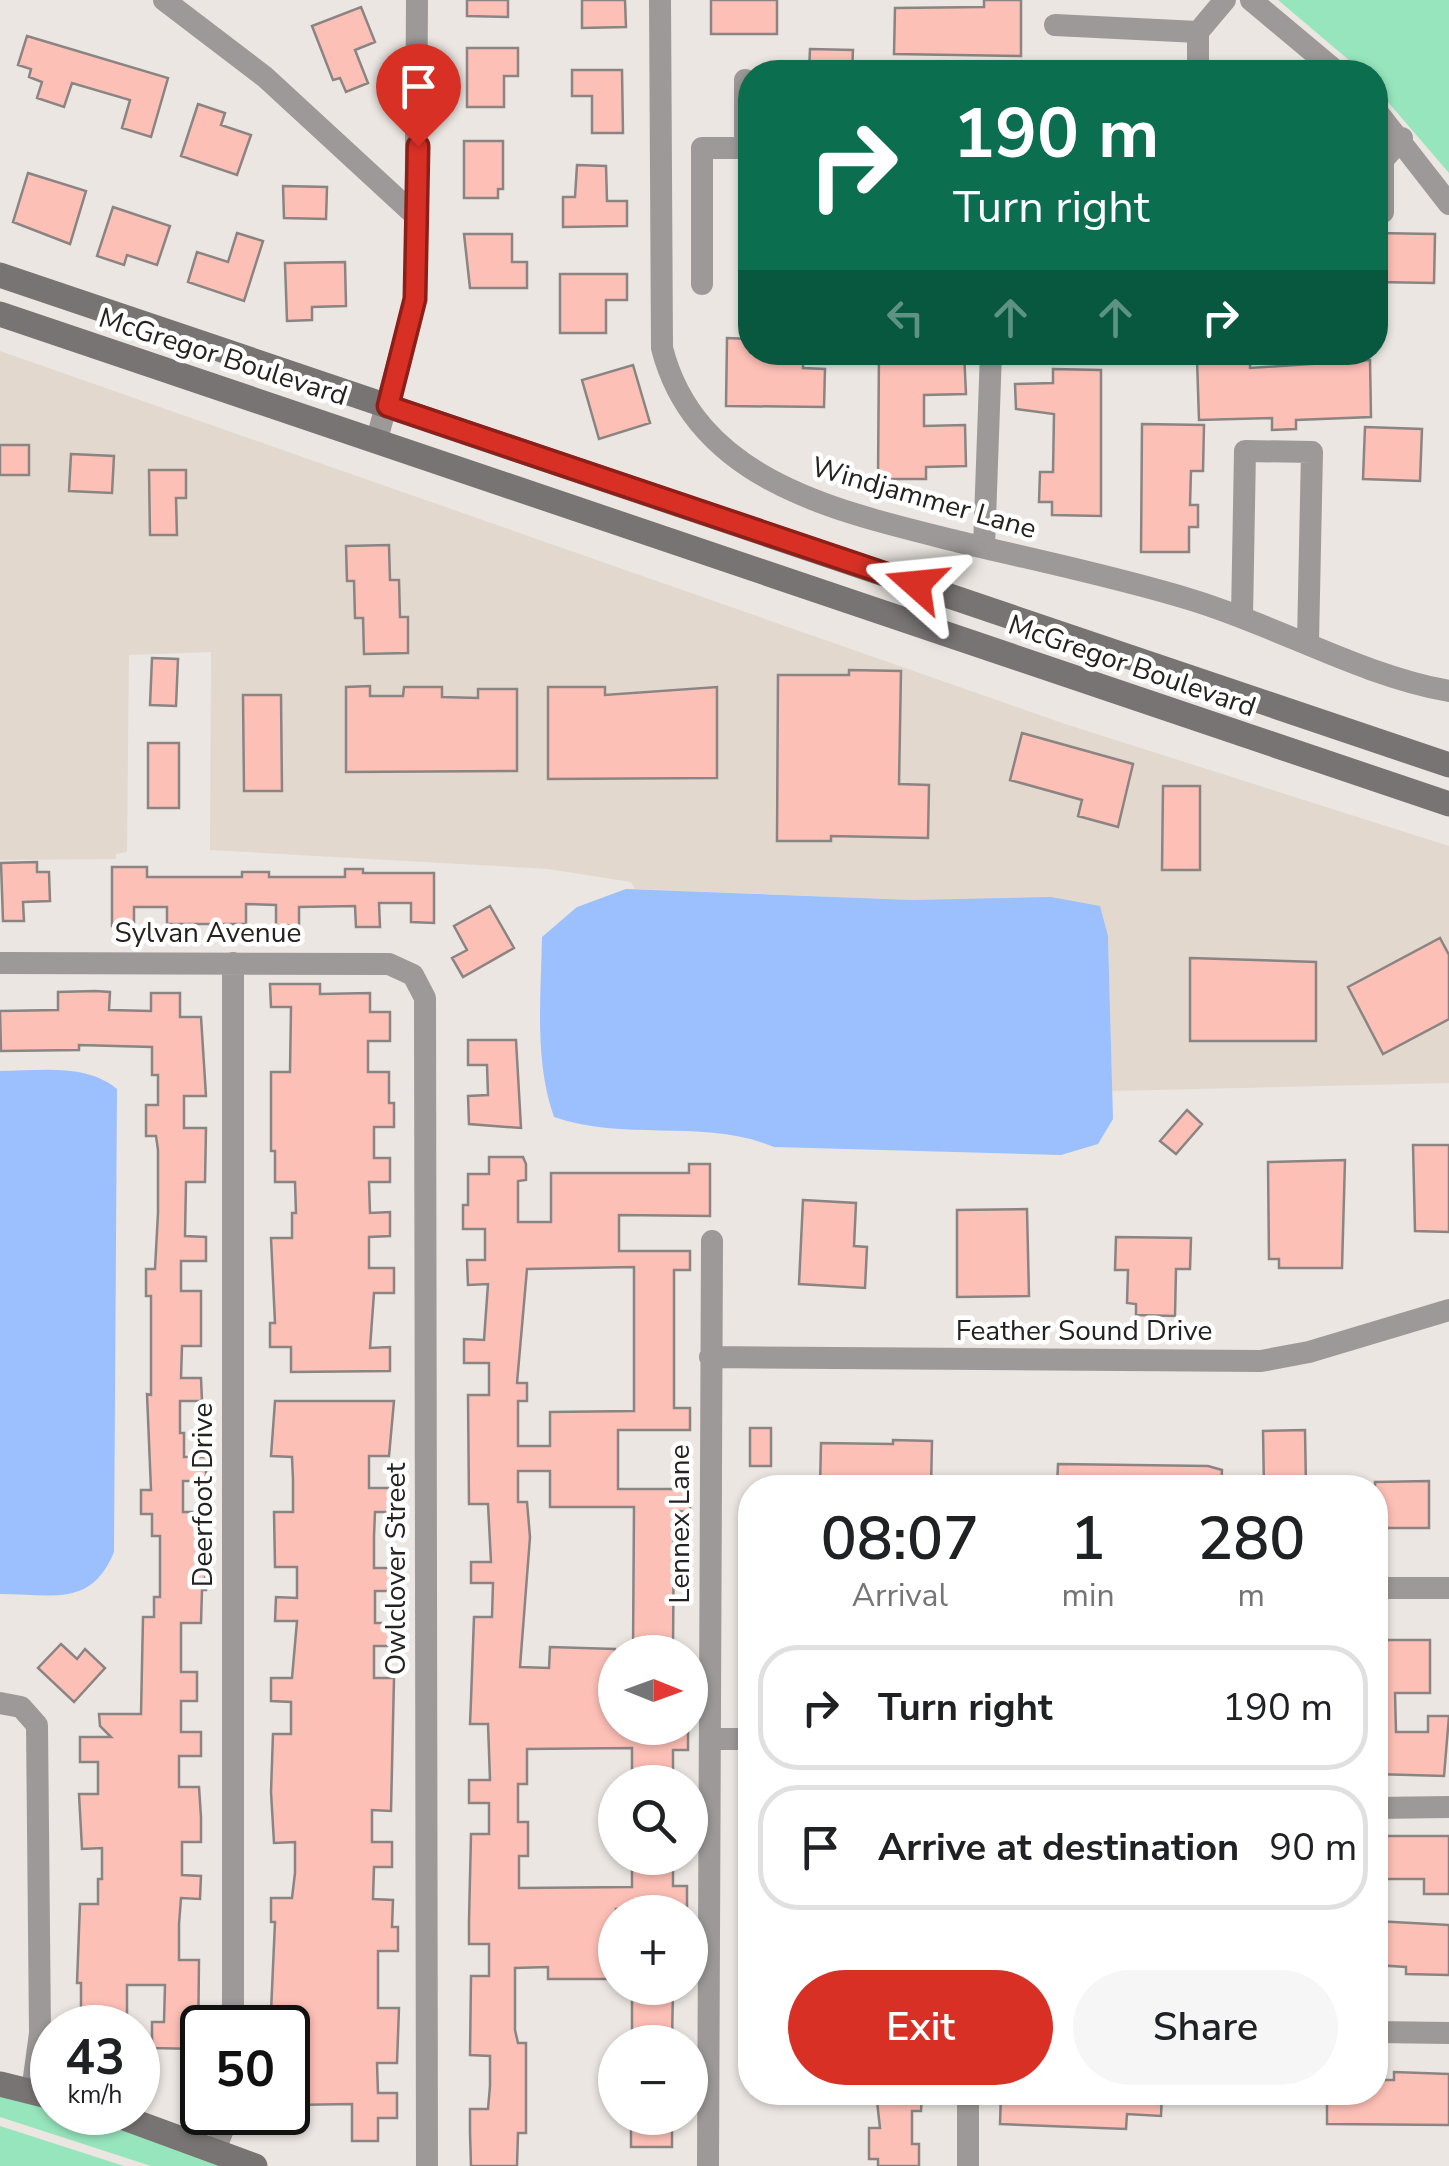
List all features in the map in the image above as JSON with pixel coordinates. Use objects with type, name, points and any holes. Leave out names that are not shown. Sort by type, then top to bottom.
[{"type":"main road","name":"McGregor Boulevard","points":[[0,275],[1449,765]]},
{"type":"main road","name":"McGregor Boulevard","points":[[0,314],[1449,804]]},
{"type":"main road","points":[[0,2084],[30,2091]]},
{"type":"main road","points":[[160,2130],[254,2166]]},
{"type":"street","points":[[164,0],[265,76],[418,218]]},
{"type":"street","points":[[376,439],[415,299],[418,0]]},
{"type":"street","name":"Windjammer Lane","points":[[660,0],[662,348],[679,396],[693,416],[742,462],[784,490],[854,515],[1125,581],[1242,617],[1398,679],[1449,691]]},
{"type":"street","points":[[1198,60],[1198,32],[1225,0]]},
{"type":"street","points":[[1251,0],[1322,60]]},
{"type":"street","points":[[1056,25],[1198,32]]},
{"type":"street","points":[[1388,122],[1449,204]]},
{"type":"street","points":[[1388,154],[1402,138]]},
{"type":"street","points":[[661,148],[738,148]]},
{"type":"street","points":[[702,148],[702,284]]},
{"type":"street","points":[[984,548],[991,365]]},
{"type":"street","points":[[1242,617],[1246,451],[1312,452],[1308,642]]},
{"type":"street","name":"Sylvan Avenue","points":[[0,963],[389,964],[412,975]]},
{"type":"street","name":"Deerfoot Drive","points":[[233,963],[233,2005]]},
{"type":"street","name":"Owlclover Street","points":[[412,975],[426,998],[427,2166]]},
{"type":"street","name":"Lennex Lane","points":[[708,2166],[712,1241]]},
{"type":"street","name":"Feather Sound Drive","points":[[710,1357],[1261,1362],[1310,1352],[1449,1310]]},
{"type":"street","points":[[1388,1588],[1449,1588]]},
{"type":"street","points":[[0,1703],[20,1707],[36,1725],[40,2005]]},
{"type":"street","points":[[710,1739],[738,1739]]},
{"type":"street","points":[[1388,1808],[1449,1807]]},
{"type":"street","points":[[1388,2032],[1449,2033]]},
{"type":"street","points":[[968,2105],[968,2166]]},
{"type":"street","points":[[215,2150],[221,2135]]},
{"type":"shaded area","points":[[0,351],[1065,724],[1449,846],[1449,1083],[1112,1091],[1108,936],[913,900],[635,889],[631,882],[548,869],[210,850],[211,652],[129,655],[127,852],[116,854],[116,859],[0,860]]},
{"type":"green space","points":[[1278,0],[1449,0],[1449,173],[1388,102],[1388,60],[1349,60]]},
{"type":"green space","points":[[0,2095],[30,2102],[30,2127],[0,2117]]},
{"type":"green space","points":[[0,2126],[124,2166],[0,2166]]},
{"type":"green space","points":[[55,2135],[137,2135],[225,2166],[151,2166]]},
{"type":"water","points":[[626,889],[913,900],[1051,897],[1100,906],[1108,936],[1113,1119],[1098,1144],[1061,1155],[774,1147],[721,1134],[609,1128],[554,1117],[541,1051],[542,937],[577,907]]},
{"type":"water","points":[[0,1071],[76,1072],[117,1089],[114,1552],[94,1582],[68,1594],[0,1594]]},
{"type":"building","points":[[467,0],[508,0],[508,17],[467,16]]},
{"type":"building","points":[[582,0],[625,0],[626,27],[582,28]]},
{"type":"building","points":[[711,0],[777,0],[777,34],[711,34]]},
{"type":"building","points":[[984,0],[1021,0],[1021,56],[894,54],[895,8],[984,7]]},
{"type":"building","points":[[361,7],[375,42],[355,50],[368,83],[346,92],[340,78],[333,80],[312,26]]},
{"type":"building","points":[[27,36],[168,78],[151,137],[122,128],[130,100],[72,83],[64,107],[37,98],[42,82],[29,77],[31,69],[18,65]]},
{"type":"building","points":[[467,48],[518,48],[518,76],[504,76],[504,107],[467,107]]},
{"type":"building","points":[[810,49],[853,50],[853,60],[810,60]]},
{"type":"building","points":[[572,70],[622,70],[623,133],[592,133],[592,96],[572,96]]},
{"type":"building","points":[[198,104],[225,113],[221,125],[251,135],[237,175],[181,156]]},
{"type":"building","points":[[464,141],[503,141],[503,189],[498,189],[498,198],[464,198]]},
{"type":"building","points":[[577,165],[606,166],[607,201],[627,201],[627,226],[563,227],[563,197],[575,197]]},
{"type":"building","points":[[28,173],[86,191],[70,244],[13,222]]},
{"type":"building","points":[[283,186],[327,187],[326,219],[284,218]]},
{"type":"building","points":[[113,207],[170,226],[157,265],[127,255],[124,265],[97,256]]},
{"type":"building","points":[[237,233],[263,241],[244,301],[188,282],[197,252],[228,262]]},
{"type":"building","points":[[1388,233],[1435,234],[1434,283],[1388,282]]},
{"type":"building","points":[[464,234],[512,234],[512,262],[527,262],[527,288],[470,288]]},
{"type":"building","points":[[345,262],[346,306],[312,307],[312,320],[287,321],[285,263]]},
{"type":"building","points":[[560,274],[627,274],[627,300],[606,300],[606,333],[560,333]]},
{"type":"building","points":[[727,338],[738,338],[738,365],[825,369],[824,407],[726,406]]},
{"type":"building","points":[[633,365],[650,423],[599,439],[582,380]]},
{"type":"building","points":[[879,365],[965,365],[966,394],[924,395],[924,426],[965,425],[966,466],[926,467],[926,479],[878,479]]},
{"type":"building","points":[[1197,365],[1370,365],[1371,417],[1296,420],[1296,429],[1272,430],[1272,418],[1199,420]]},
{"type":"building","points":[[1053,369],[1101,370],[1101,516],[1052,515],[1052,502],[1039,502],[1040,472],[1053,472],[1054,414],[1016,409],[1015,384],[1053,383]]},
{"type":"building","points":[[1142,424],[1204,425],[1203,471],[1191,471],[1190,505],[1198,505],[1198,527],[1189,527],[1189,552],[1141,552]]},
{"type":"building","points":[[1365,427],[1422,429],[1420,481],[1363,479]]},
{"type":"building","points":[[0,445],[29,445],[29,475],[0,475]]},
{"type":"building","points":[[71,454],[114,456],[112,493],[69,491]]},
{"type":"building","points":[[149,470],[186,470],[186,498],[176,498],[177,535],[150,535]]},
{"type":"building","points":[[389,545],[390,580],[399,580],[400,617],[408,617],[408,653],[364,654],[363,618],[355,618],[354,581],[347,581],[346,546]]},
{"type":"building","points":[[152,658],[178,659],[176,706],[150,705]]},
{"type":"building","points":[[849,670],[901,671],[899,784],[929,785],[928,838],[831,836],[831,841],[777,841],[778,675],[849,675]]},
{"type":"building","points":[[370,686],[370,696],[403,696],[404,687],[442,687],[442,697],[478,698],[478,689],[517,689],[517,771],[346,772],[346,687]]},
{"type":"building","points":[[548,687],[605,687],[605,695],[717,687],[717,778],[548,779]]},
{"type":"building","points":[[243,695],[281,695],[282,791],[244,791]]},
{"type":"building","points":[[1022,733],[1133,764],[1118,827],[1078,816],[1082,800],[1010,780]]},
{"type":"building","points":[[148,743],[179,743],[179,808],[148,808]]},
{"type":"building","points":[[1163,786],[1200,786],[1200,870],[1162,870]]},
{"type":"building","points":[[37,862],[37,872],[49,872],[50,901],[23,902],[24,921],[3,921],[1,863]]},
{"type":"building","points":[[112,867],[147,867],[147,877],[242,877],[242,872],[269,872],[269,877],[345,877],[345,869],[363,869],[363,873],[434,873],[434,923],[411,922],[411,903],[379,903],[380,927],[356,927],[355,906],[299,907],[299,925],[276,926],[276,905],[246,904],[246,924],[167,924],[167,907],[134,907],[134,926],[112,926]]},
{"type":"building","points":[[490,906],[514,948],[463,977],[452,958],[467,950],[454,926]]},
{"type":"building","points":[[1440,938],[1449,955],[1449,1019],[1383,1054],[1348,987]]},
{"type":"building","points":[[1190,958],[1316,962],[1316,1041],[1190,1041]]},
{"type":"building","points":[[270,984],[320,984],[320,994],[370,993],[370,1012],[390,1012],[390,1041],[368,1041],[368,1072],[389,1072],[389,1103],[394,1103],[394,1127],[374,1127],[374,1158],[390,1158],[390,1182],[369,1182],[370,1213],[390,1212],[390,1236],[369,1237],[369,1268],[394,1268],[394,1293],[374,1293],[370,1348],[390,1347],[390,1371],[291,1372],[291,1347],[270,1347],[270,1323],[275,1323],[271,1238],[292,1238],[292,1213],[296,1213],[295,1182],[275,1182],[275,1151],[271,1151],[271,1072],[290,1072],[291,1007],[271,1007]]},
{"type":"building","points":[[58,992],[110,992],[109,1010],[151,1011],[151,993],[180,993],[180,1017],[201,1017],[206,1096],[184,1096],[184,1128],[206,1128],[205,1182],[186,1182],[185,1236],[206,1237],[206,1261],[181,1261],[181,1291],[201,1291],[201,1346],[182,1346],[181,1378],[201,1378],[202,1401],[180,1401],[180,1433],[184,1433],[184,1457],[206,1457],[206,1481],[183,1481],[183,1512],[201,1512],[206,1590],[202,1590],[201,1623],[181,1623],[181,1672],[197,1672],[197,1701],[181,1701],[181,1732],[201,1732],[201,1756],[179,1756],[179,1787],[199,1787],[201,1842],[182,1842],[182,1875],[201,1876],[200,1899],[181,1898],[179,1924],[179,1960],[199,1960],[198,2005],[180,2005],[180,2049],[160,2048],[165,1985],[127,1985],[127,2005],[81,2005],[81,1983],[77,1983],[80,1904],[98,1904],[98,1879],[102,1879],[102,1848],[82,1849],[79,1794],[98,1794],[98,1762],[80,1762],[80,1737],[111,1737],[100,1726],[99,1714],[141,1714],[143,1617],[154,1617],[154,1597],[160,1597],[160,1536],[152,1536],[152,1514],[141,1514],[141,1490],[151,1490],[147,1394],[151,1395],[151,1296],[146,1296],[146,1269],[155,1269],[158,1213],[158,1150],[156,1136],[146,1136],[146,1105],[158,1105],[158,1075],[152,1075],[152,1047],[79,1045],[79,1050],[1,1051],[0,1011],[58,1010]]},
{"type":"building","points":[[468,1040],[516,1040],[521,1128],[469,1124],[468,1096],[488,1095],[487,1065],[468,1065]]},
{"type":"building","points":[[1187,1110],[1202,1124],[1176,1154],[1160,1141]]},
{"type":"building","points":[[1413,1145],[1449,1145],[1449,1232],[1415,1231]]},
{"type":"building","points":[[489,1157],[523,1157],[526,1180],[518,1181],[518,1222],[551,1222],[551,1173],[689,1173],[689,1164],[710,1164],[710,1216],[619,1215],[619,1251],[690,1251],[690,1270],[674,1270],[674,1408],[690,1408],[690,1430],[618,1430],[618,1489],[690,1489],[690,1512],[674,1511],[673,1635],[633,1635],[634,1507],[550,1507],[550,1471],[518,1471],[518,1502],[527,1502],[530,1537],[520,1667],[549,1668],[550,1647],[598,1648],[598,1745],[688,1745],[688,1750],[673,1750],[673,1765],[632,1765],[632,1748],[527,1749],[527,1784],[518,1784],[518,1822],[528,1822],[528,1856],[519,1856],[519,1888],[632,1887],[632,1875],[673,1875],[673,1886],[687,1886],[687,1895],[598,1895],[598,1979],[548,1979],[548,1967],[515,1968],[515,2030],[518,2043],[526,2043],[526,2133],[518,2133],[517,2166],[471,2166],[470,2109],[488,2109],[490,2086],[490,2056],[470,2055],[471,1976],[489,1976],[489,1944],[469,1944],[471,1834],[489,1834],[489,1803],[469,1803],[469,1780],[490,1780],[488,1724],[470,1724],[474,1617],[492,1617],[493,1583],[471,1583],[471,1562],[491,1562],[488,1504],[469,1504],[468,1395],[489,1395],[489,1363],[464,1363],[464,1339],[484,1340],[488,1284],[468,1285],[467,1260],[485,1260],[485,1229],[463,1229],[468,1174],[489,1174]],"holes":[[[634,1267],[634,1411],[550,1412],[550,1446],[518,1446],[518,1401],[527,1401],[527,1383],[517,1383],[527,1269]]]},
{"type":"building","points":[[1345,1160],[1342,1268],[1279,1268],[1279,1259],[1269,1259],[1268,1162]]},
{"type":"building","points":[[803,1200],[856,1203],[854,1246],[867,1247],[865,1288],[799,1284]]},
{"type":"building","points":[[1027,1209],[1029,1296],[957,1297],[957,1210]]},
{"type":"building","points":[[1116,1237],[1191,1238],[1190,1269],[1176,1269],[1175,1316],[1136,1315],[1136,1304],[1127,1303],[1128,1270],[1115,1270]]},
{"type":"building","points":[[275,1401],[394,1401],[389,1456],[369,1456],[369,1488],[395,1488],[395,1512],[375,1512],[374,1536],[374,1568],[394,1568],[394,1591],[375,1591],[375,1623],[394,1623],[394,1646],[374,1646],[374,1678],[394,1678],[391,1811],[372,1810],[372,1842],[392,1842],[392,1867],[374,1867],[373,1899],[393,1900],[392,1927],[398,1927],[398,1951],[378,1951],[378,2008],[399,2008],[397,2063],[377,2063],[378,2093],[397,2093],[397,2118],[378,2118],[378,2141],[352,2141],[352,2104],[310,2105],[310,2005],[271,2005],[275,1922],[271,1922],[271,1898],[292,1898],[295,1842],[274,1843],[273,1734],[291,1734],[291,1702],[271,1701],[271,1678],[292,1678],[297,1621],[275,1621],[276,1597],[297,1598],[297,1567],[275,1567],[274,1512],[293,1512],[293,1480],[292,1457],[271,1456]]},
{"type":"building","points":[[750,1428],[771,1428],[771,1466],[750,1466]]},
{"type":"building","points":[[1305,1430],[1306,1475],[1264,1475],[1263,1431]]},
{"type":"building","points":[[893,1440],[932,1441],[931,1475],[820,1475],[821,1443],[893,1444]]},
{"type":"building","points":[[1058,1464],[1208,1466],[1222,1470],[1222,1475],[1058,1475]]},
{"type":"building","points":[[1429,1481],[1429,1528],[1388,1528],[1388,1482]]},
{"type":"building","points":[[1388,1640],[1430,1640],[1430,1693],[1395,1693],[1396,1732],[1428,1732],[1428,1716],[1449,1716],[1444,1776],[1388,1774]]},
{"type":"building","points":[[61,1644],[77,1659],[85,1649],[105,1668],[74,1702],[38,1668]]},
{"type":"building","points":[[1388,1836],[1449,1836],[1449,1894],[1424,1894],[1424,1879],[1388,1879]]},
{"type":"building","points":[[1388,1922],[1449,1925],[1449,1975],[1406,1974],[1406,1967],[1388,1966]]},
{"type":"building","points":[[632,2005],[673,2005],[672,2025],[632,2025]]},
{"type":"building","points":[[1394,2072],[1449,2074],[1449,2125],[1327,2124],[1327,2105],[1388,2105],[1388,2080],[1394,2080]]},
{"type":"building","points":[[877,2105],[921,2105],[921,2111],[912,2111],[912,2144],[919,2144],[919,2166],[878,2166],[878,2159],[869,2159],[869,2128],[880,2128]]},
{"type":"building","points":[[1001,2105],[1161,2105],[1161,2116],[1127,2114],[1126,2129],[1000,2124]]},
{"type":"building","points":[[631,2135],[672,2135],[672,2147],[631,2147]]},
{"type":"route","points":[[418,146],[415,299],[388,406],[916,584]]}]
